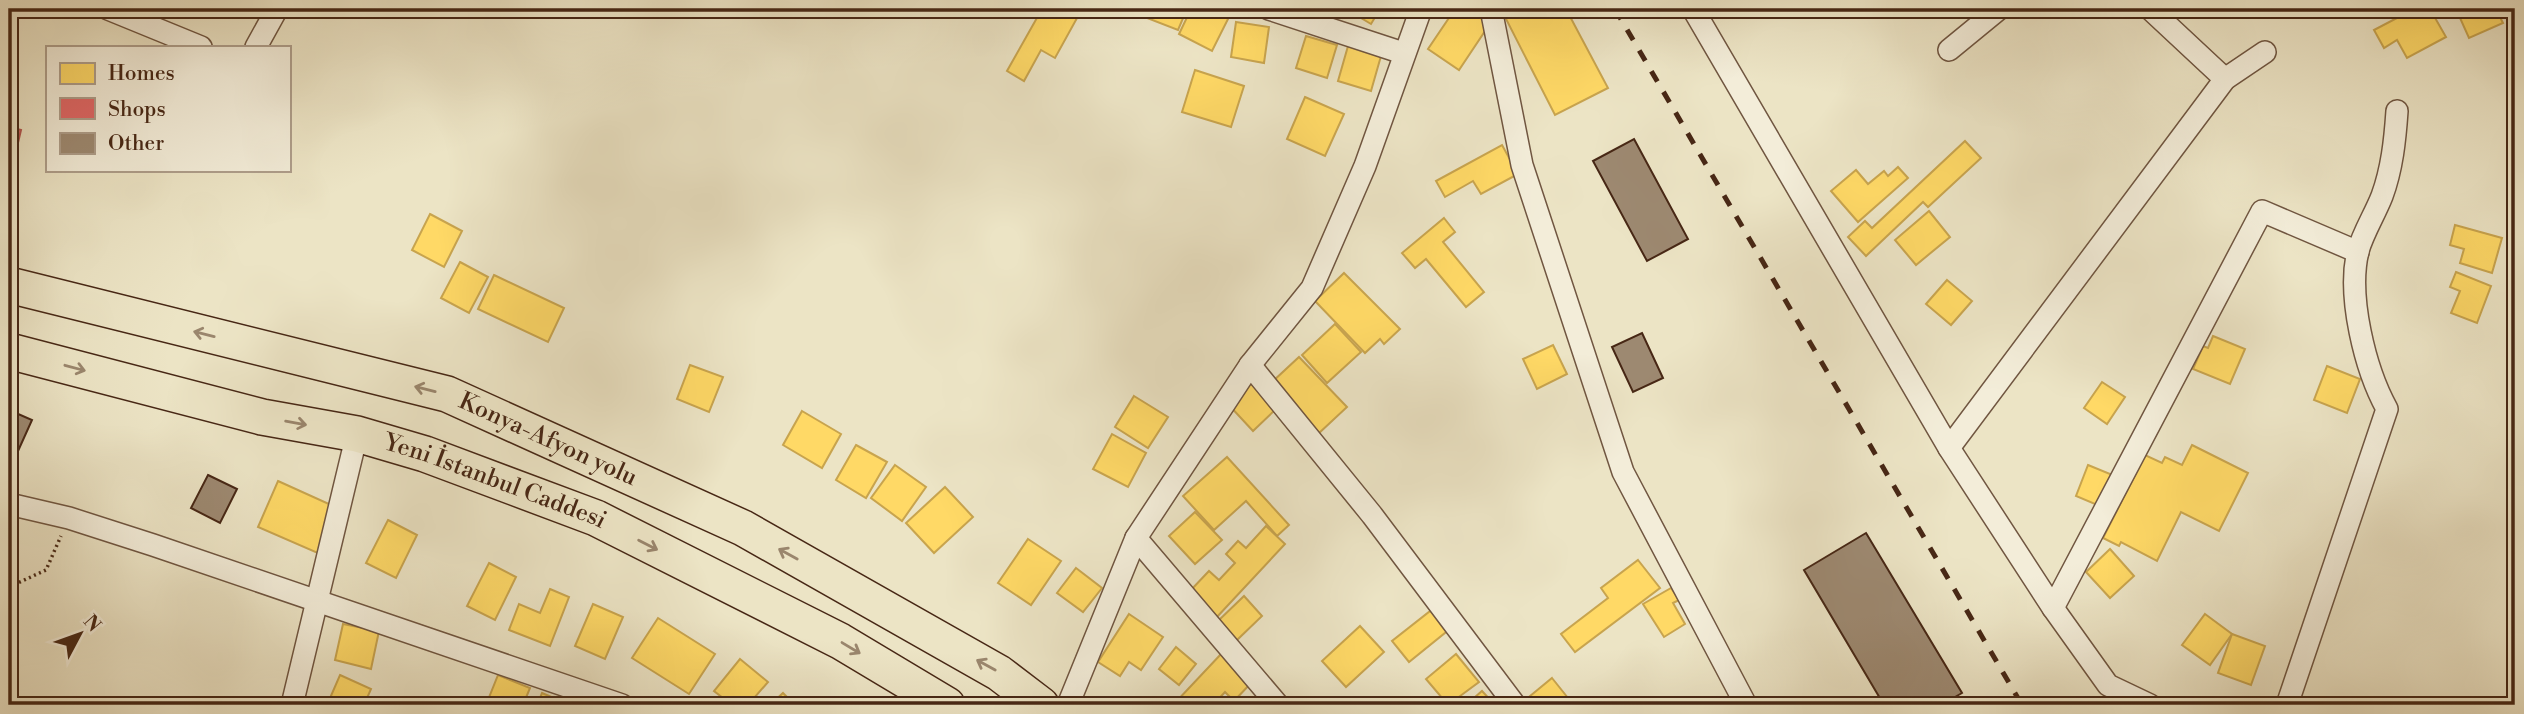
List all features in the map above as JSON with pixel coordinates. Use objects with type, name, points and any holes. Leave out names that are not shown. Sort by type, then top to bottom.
[{"type":"highway","name":"Konya-Afyon yolu","points":[[9,285],[447,394],[743,528],[999,673],[1041,705]]},
{"type":"highway","name":"Yeni İstanbul Caddesi","points":[[9,351],[262,417],[357,434],[425,454],[596,518],[840,641],[947,705]]},
{"type":"street","points":[[108,9],[199,46]]},
{"type":"street","points":[[257,46],[277,9]]},
{"type":"street","points":[[1269,9],[1403,53]]},
{"type":"street","points":[[1068,705],[1136,538],[1250,365],[1312,288],[1365,166],[1403,53],[1421,9]]},
{"type":"street","points":[[1491,9],[1522,164],[1623,472],[1728,676],[1746,705]]},
{"type":"street","points":[[1693,9],[1949,448],[2053,608],[2108,685],[2150,705]]},
{"type":"street","points":[[1949,50],[1999,9]]},
{"type":"street","points":[[2150,9],[2225,79]]},
{"type":"street","points":[[1949,448],[2225,79],[2265,52]]},
{"type":"street","points":[[2287,705],[2387,409],[2378,393],[2355,307],[2358,252],[2383,193],[2393,154],[2397,111]]},
{"type":"street","points":[[2053,608],[2262,211],[2358,252]]},
{"type":"street","points":[[1250,365],[1373,515],[1515,705]]},
{"type":"street","points":[[292,705],[357,434]]},
{"type":"street","points":[[9,504],[69,518],[622,705]]},
{"type":"street","points":[[1136,538],[1278,705]]},
{"type":"path","points":[[9,587],[46,570],[69,518]]},
{"type":"building: Homes","points":[[1042,9],[1058,13],[1061,9],[1082,9],[1055,58],[1041,50],[1024,81],[1007,71]]},
{"type":"building: Homes","points":[[1151,9],[1187,9],[1178,30],[1147,18]]},
{"type":"building: Homes","points":[[1191,9],[1222,9],[1231,13],[1212,51],[1179,34]]},
{"type":"building: Homes","points":[[1346,9],[1380,9],[1371,24]]},
{"type":"building: Homes","points":[[1455,9],[1470,9],[1491,22],[1459,70],[1428,49]]},
{"type":"building: Homes","points":[[1511,9],[1566,9],[1608,88],[1555,115],[1503,13]]},
{"type":"building: Homes","points":[[2414,9],[2430,9],[2446,37],[2407,58],[2397,40],[2384,48],[2374,30]]},
{"type":"building: Homes","points":[[2456,9],[2496,9],[2503,23],[2469,38]]},
{"type":"building: Homes","points":[[1236,22],[1269,27],[1264,63],[1231,57]]},
{"type":"building: Homes","points":[[1306,36],[1337,45],[1327,78],[1296,68]]},
{"type":"building: Homes","points":[[1348,46],[1381,56],[1371,91],[1338,81]]},
{"type":"building: Homes","points":[[1195,70],[1244,86],[1231,127],[1182,112]]},
{"type":"building: Homes","points":[[1305,97],[1344,114],[1325,156],[1287,139]]},
{"type":"building: Homes","points":[[1965,141],[1981,158],[1928,207],[1923,202],[1866,256],[1848,237],[1865,221],[1872,228]]},
{"type":"building: Homes","points":[[1502,145],[1518,174],[1481,194],[1473,181],[1445,197],[1436,181]]},
{"type":"building: Homes","points":[[1898,167],[1908,178],[1858,222],[1831,191],[1856,170],[1868,184],[1884,171],[1888,176]]},
{"type":"building: Homes","points":[[1929,211],[1950,237],[1916,265],[1895,240]]},
{"type":"building: Homes","points":[[430,214],[462,231],[444,267],[412,250]]},
{"type":"building: Homes","points":[[1444,218],[1455,232],[1443,242],[1484,292],[1466,307],[1426,259],[1415,268],[1402,253]]},
{"type":"building: Homes","points":[[2455,225],[2502,238],[2492,273],[2460,263],[2464,249],[2450,245]]},
{"type":"building: Homes","points":[[460,262],[488,277],[469,313],[441,298]]},
{"type":"building: Homes","points":[[2456,272],[2491,286],[2477,323],[2451,313],[2460,291],[2450,287]]},
{"type":"building: Homes","points":[[1344,273],[1400,329],[1384,344],[1380,339],[1365,353],[1315,301]]},
{"type":"building: Homes","points":[[494,275],[564,308],[548,342],[478,309]]},
{"type":"building: Homes","points":[[1947,280],[1972,301],[1951,325],[1926,304]]},
{"type":"building: Homes","points":[[1335,324],[1361,352],[1327,383],[1302,355]]},
{"type":"building: Homes","points":[[2213,336],[2245,349],[2230,384],[2193,369],[2203,346],[2208,348]]},
{"type":"building: Homes","points":[[1553,345],[1567,374],[1537,389],[1523,359]]},
{"type":"building: Homes","points":[[1299,357],[1347,407],[1318,434],[1271,383]]},
{"type":"building: Homes","points":[[690,365],[723,377],[709,412],[677,399]]},
{"type":"building: Homes","points":[[2327,366],[2360,379],[2347,413],[2314,400]]},
{"type":"building: Homes","points":[[1249,382],[1276,409],[1253,431],[1227,403]]},
{"type":"building: Homes","points":[[2102,382],[2125,397],[2107,424],[2084,408]]},
{"type":"building: Homes","points":[[1134,396],[1168,417],[1148,448],[1115,427]]},
{"type":"building: Homes","points":[[802,411],[841,434],[822,468],[783,445]]},
{"type":"building: Homes","points":[[1112,434],[1146,453],[1128,487],[1093,469]]},
{"type":"building: Homes","points":[[856,445],[887,462],[866,498],[836,480]]},
{"type":"building: Homes","points":[[2192,445],[2248,473],[2219,531],[2181,512],[2157,561],[2121,542],[2119,546],[2103,538],[2145,455],[2162,463],[2165,457],[2182,465]]},
{"type":"building: Homes","points":[[1227,457],[1289,525],[1277,536],[1246,501],[1214,530],[1183,496]]},
{"type":"building: Homes","points":[[895,465],[926,487],[902,521],[871,498]]},
{"type":"building: Homes","points":[[2088,465],[2115,476],[2102,507],[2076,496]]},
{"type":"building: Homes","points":[[278,481],[340,509],[320,554],[258,527]]},
{"type":"building: Homes","points":[[945,487],[973,517],[934,553],[906,523]]},
{"type":"building: Homes","points":[[1195,512],[1222,540],[1195,564],[1169,536]]},
{"type":"building: Homes","points":[[388,520],[417,535],[396,578],[366,563]]},
{"type":"building: Homes","points":[[1266,526],[1285,544],[1216,618],[1189,592],[1209,571],[1219,580],[1235,563],[1226,554],[1238,541],[1246,548]]},
{"type":"building: Homes","points":[[1028,539],[1061,561],[1031,605],[998,583]]},
{"type":"building: Homes","points":[[2110,549],[2134,576],[2110,598],[2086,572]]},
{"type":"building: Homes","points":[[1638,560],[1660,588],[1575,652],[1561,634],[1608,598],[1601,588]]},
{"type":"building: Homes","points":[[489,563],[516,577],[495,620],[467,606]]},
{"type":"building: Homes","points":[[1076,568],[1102,588],[1083,612],[1057,593]]},
{"type":"building: Homes","points":[[1671,588],[1679,600],[1673,603],[1685,624],[1664,637],[1643,604]]},
{"type":"building: Homes","points":[[550,589],[569,597],[550,646],[509,630],[519,604],[540,613]]},
{"type":"building: Homes","points":[[1244,596],[1262,616],[1237,640],[1218,621]]},
{"type":"building: Homes","points":[[593,604],[623,617],[605,659],[575,646]]},
{"type":"building: Homes","points":[[1434,608],[1451,628],[1409,662],[1392,641]]},
{"type":"building: Homes","points":[[1129,614],[1163,637],[1141,670],[1129,662],[1120,676],[1098,662]]},
{"type":"building: Homes","points":[[2205,614],[2232,634],[2210,665],[2182,645]]},
{"type":"building: Homes","points":[[658,618],[715,654],[689,694],[632,658]]},
{"type":"building: Homes","points":[[343,624],[379,631],[371,669],[335,660]]},
{"type":"building: Homes","points":[[1360,626],[1384,652],[1346,687],[1322,661]]},
{"type":"building: Homes","points":[[2232,634],[2265,646],[2251,685],[2218,673]]},
{"type":"building: Homes","points":[[1176,647],[1196,664],[1179,685],[1159,669]]},
{"type":"building: Homes","points":[[1222,653],[1252,682],[1234,701],[1225,692],[1213,705],[1173,705]]},
{"type":"building: Homes","points":[[1456,654],[1479,682],[1448,705],[1426,679]]},
{"type":"building: Homes","points":[[740,659],[768,682],[748,705],[732,705],[714,691]]},
{"type":"building: Homes","points":[[340,675],[371,689],[364,705],[327,705]]},
{"type":"building: Homes","points":[[498,675],[530,688],[523,705],[486,705]]},
{"type":"building: Homes","points":[[1552,678],[1568,698],[1559,705],[1527,705],[1524,701]]},
{"type":"building: Homes","points":[[1482,691],[1495,705],[1466,705]]},
{"type":"building: Homes","points":[[542,693],[570,705],[537,705]]},
{"type":"building: Homes","points":[[783,693],[795,705],[770,705]]},
{"type":"building: Shops","points":[[9,127],[21,130],[9,181]]},
{"type":"building: Other","points":[[1634,139],[1688,239],[1647,261],[1593,161]]},
{"type":"building: Other","points":[[1642,333],[1663,378],[1633,392],[1612,347]]},
{"type":"building: Other","points":[[9,410],[32,420],[9,471]]},
{"type":"building: Other","points":[[208,475],[237,489],[220,523],[191,508]]},
{"type":"building: Other","points":[[1866,533],[1962,693],[1941,705],[1884,705],[1804,570]]},
{"type":"railway","points":[[1615,9],[2022,705]]}]
